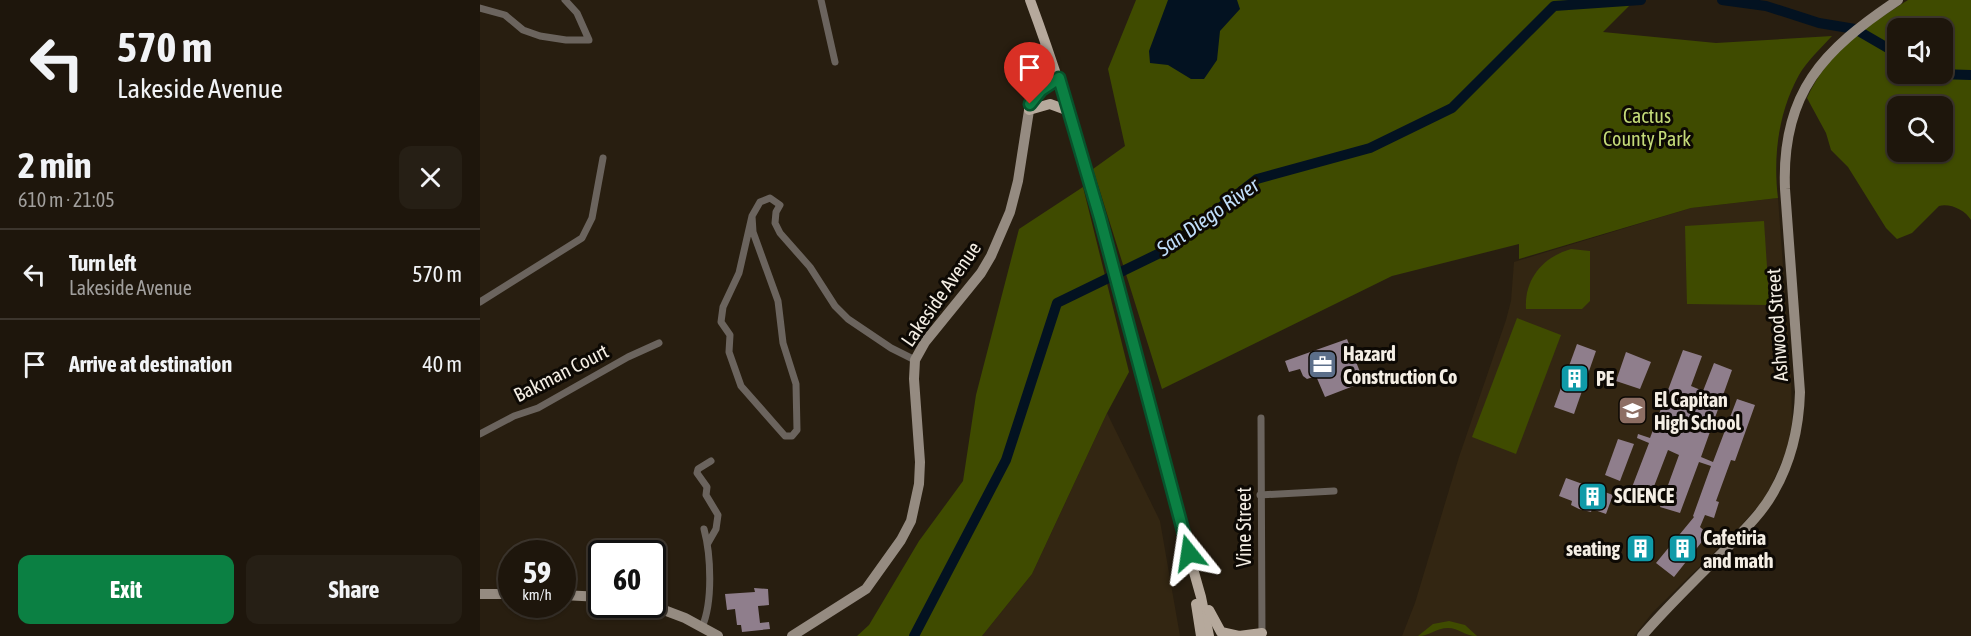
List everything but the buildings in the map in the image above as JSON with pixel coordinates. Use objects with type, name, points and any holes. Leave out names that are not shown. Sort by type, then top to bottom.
[{"type":"main road","points":[[1030,0],[1069,111],[1202,597],[1209,636]]},
{"type":"main road","name":"Ashwood Street","points":[[1642,636],[1751,523],[1772,496],[1780,480],[1793,447],[1800,414],[1784,167],[1789,131],[1802,95],[1827,56],[1855,29],[1898,0]]},
{"type":"main road","points":[[1029,107],[1044,61],[1046,43]]},
{"type":"main road","points":[[1029,107],[1041,90],[1059,78]]},
{"type":"main road","points":[[1029,107],[1050,104],[1069,111]]},
{"type":"main road","name":"Lakeside Avenue","points":[[792,636],[866,589],[893,554],[911,521],[919,484],[920,462],[914,379],[915,360],[925,342],[981,273],[1000,240],[1018,180],[1029,107]]},
{"type":"main road","points":[[1189,553],[1217,628],[1228,635],[1262,635]]},
{"type":"main road","points":[[1189,553],[1201,636]]},
{"type":"main road","points":[[480,594],[498,594]]},
{"type":"main road","points":[[666,612],[718,636]]},
{"type":"street","points":[[480,8],[505,15],[523,30],[540,36],[566,40],[589,40],[577,13],[565,0]]},
{"type":"street","points":[[821,0],[835,62]]},
{"type":"street","points":[[480,302],[582,238],[592,218],[603,158]]},
{"type":"street","points":[[752,216],[753,232],[778,301],[783,344],[796,384],[797,430],[792,436],[785,436],[741,386],[729,352],[730,335],[722,322],[723,307],[739,273],[752,216],[760,202],[770,198],[780,205],[776,212],[775,223],[780,233],[810,267],[835,306],[848,319],[891,348],[915,360]]},
{"type":"street","name":"Bakman Court","points":[[480,434],[514,416],[538,408],[628,357],[658,343]]},
{"type":"street","name":"Vine Street","points":[[1261,418],[1262,635]]},
{"type":"street","points":[[708,543],[716,529],[718,515],[697,473],[698,469],[711,461]]},
{"type":"street","points":[[1260,495],[1334,491]]},
{"type":"street","points":[[702,627],[710,601],[708,543],[704,529]]},
{"type":"shaded area","name":"El Capitan High School","points":[[1778,198],[1791,375],[1792,423],[1787,450],[1766,497],[1738,529],[1653,612],[1634,636],[1402,636],[1415,603],[1459,457],[1506,320],[1511,301],[1514,262],[1691,208]]},
{"type":"shaded area","points":[[1107,413],[1160,521],[1180,636],[982,636],[1032,574]]},
{"type":"green space","name":"Cactus County Park","points":[[1136,0],[1635,0],[1603,32],[1716,43],[1832,36],[1802,70],[1786,104],[1777,151],[1778,198],[1691,208],[1519,259],[1519,244],[1392,276],[1162,389],[1093,169],[1125,146],[1108,69]]},
{"type":"green space","points":[[1908,0],[1971,0],[1971,220],[1957,208],[1939,206],[1912,233],[1897,239],[1886,228],[1848,167],[1831,150],[1826,133],[1807,98],[1816,81],[1837,53],[1863,30]]},
{"type":"green space","points":[[1083,187],[1129,372],[1107,413],[1032,574],[982,636],[857,636],[869,625],[919,541],[963,481],[976,395],[1019,229]]},
{"type":"green space","points":[[1764,221],[1769,298],[1767,305],[1687,304],[1685,226]]},
{"type":"green space","points":[[1571,249],[1590,251],[1590,301],[1582,309],[1526,309],[1528,288],[1537,271],[1552,258]]},
{"type":"green space","points":[[1517,318],[1561,335],[1516,454],[1472,437]]},
{"type":"green space","points":[[1449,621],[1465,625],[1477,636],[1448,628],[1418,636],[1433,624]]},
{"type":"water","points":[[1168,0],[1237,0],[1240,9],[1220,31],[1217,60],[1204,79],[1191,79],[1168,65],[1150,63],[1149,51]]},
{"type":"waterway","name":"San Diego River","points":[[914,636],[1006,460],[1057,303],[1166,250],[1257,179],[1370,148],[1452,108],[1554,6],[1641,0]]},
{"type":"waterway","name":"San Diego River","points":[[1722,0],[1766,6],[1819,23],[1855,29],[1887,48]]},
{"type":"waterway","name":"San Diego River","points":[[1953,74],[1971,75]]},
{"type":"place","name":"Hazard Construction Co","points":[[1322,365]]},
{"type":"place","name":"PE","points":[[1575,379]]},
{"type":"place","name":"El Capitan High School","points":[[1633,411]]},
{"type":"place","name":"SCIENCE","points":[[1593,496]]},
{"type":"place","name":"seating","points":[[1641,549]]},
{"type":"place","name":"Cafetiria and math","points":[[1682,549]]},
{"type":"route","points":[[1030,104],[1041,90],[1059,78],[1100,218],[1189,553]]}]
